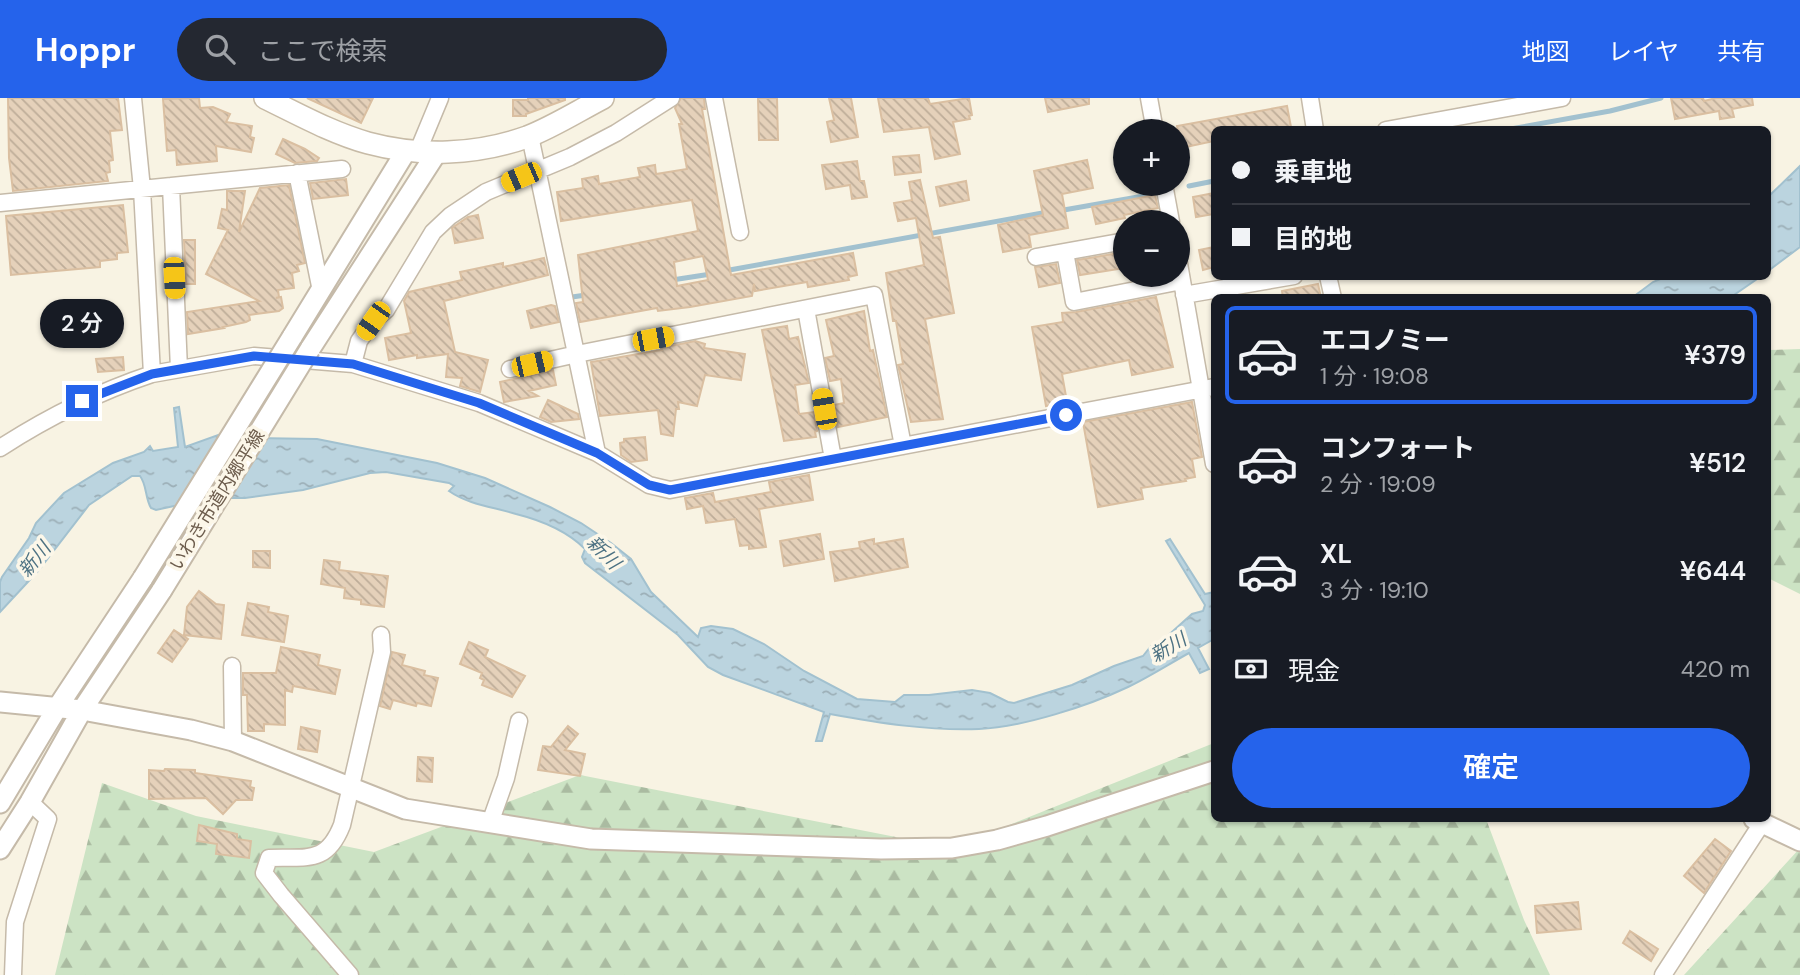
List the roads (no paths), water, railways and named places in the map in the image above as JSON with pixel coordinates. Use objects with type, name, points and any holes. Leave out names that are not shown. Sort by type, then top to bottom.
[{"type":"main road","points":[[265,98],[367,143],[420,151],[488,148],[530,136],[603,98]]},
{"type":"street","points":[[133,98],[142,189],[152,374]]},
{"type":"street","points":[[420,151],[440,98]]},
{"type":"street","points":[[353,364],[359,341],[373,321],[386,310],[433,232],[450,216],[486,192],[570,157],[616,133],[671,98]]},
{"type":"street","points":[[714,98],[740,232]]},
{"type":"street","points":[[1149,98],[1153,119]]},
{"type":"street","points":[[1310,98],[1314,126]]},
{"type":"street","points":[[1403,126],[1495,104],[1562,98]]},
{"type":"street","points":[[530,136],[597,453]]},
{"type":"street","name":"いわき市道内郷平線","points":[[0,803],[57,708],[143,578],[321,291],[420,151]]},
{"type":"street","name":"いわき市道内郷平線","points":[[0,849],[82,710],[162,590],[310,348],[420,151]]},
{"type":"street","points":[[0,203],[342,169]]},
{"type":"street","points":[[298,173],[321,291]]},
{"type":"street","points":[[171,186],[179,369]]},
{"type":"street","points":[[1036,257],[1113,243]]},
{"type":"street","points":[[1065,252],[1074,302],[1257,280]]},
{"type":"street","points":[[1183,288],[1208,388],[1211,426]]},
{"type":"street","points":[[510,369],[874,296],[903,446]]},
{"type":"street","points":[[806,309],[833,459]]},
{"type":"street","points":[[0,448],[82,401],[152,374],[254,356],[353,364],[479,403],[597,453],[649,485],[670,490],[1208,388]]},
{"type":"street","points":[[350,975],[264,873],[269,858],[306,858],[329,849],[335,841],[342,825],[382,652],[381,635]]},
{"type":"street","points":[[232,666],[233,741]]},
{"type":"street","points":[[2,703],[82,710],[191,730],[233,741],[405,809],[590,839],[881,849],[952,848],[997,841],[1211,772]]},
{"type":"street","points":[[490,823],[506,778],[519,721]]},
{"type":"street","points":[[13,975],[15,922],[48,819],[30,802]]},
{"type":"street","points":[[1663,975],[1757,822]]},
{"type":"street","points":[[1760,822],[1800,841]]},
{"type":"water","points":[[1800,166],[1800,247],[1771,269],[1771,194]]},
{"type":"water","points":[[1756,280],[1735,294],[1637,294],[1653,282]]},
{"type":"water","name":"新川","points":[[179,407],[185,447],[221,434],[249,438],[317,439],[437,463],[485,478],[550,507],[611,543],[631,559],[651,592],[698,637],[701,628],[711,626],[733,629],[764,644],[804,671],[857,699],[895,702],[904,695],[972,690],[990,693],[1014,703],[1072,685],[1143,656],[1151,646],[1163,640],[1192,614],[1203,611],[1205,605],[1166,541],[1170,539],[1205,594],[1211,593],[1211,641],[1198,648],[1209,669],[1200,673],[1189,653],[1136,683],[1094,701],[1035,720],[996,727],[923,728],[830,714],[822,741],[816,741],[824,712],[708,667],[678,635],[585,563],[582,557],[585,549],[570,537],[534,519],[465,500],[449,491],[454,486],[449,483],[386,472],[370,473],[303,490],[245,498],[210,498],[156,510],[149,504],[140,476],[132,476],[89,505],[38,571],[0,612],[2,577],[36,523],[64,493],[113,463],[144,452],[150,446],[153,451],[178,447],[174,408]]},
{"type":"waterway","points":[[1527,126],[1610,111],[1661,98]]},
{"type":"waterway","points":[[1190,186],[1211,182]]},
{"type":"waterway","points":[[1058,211],[1144,196]]},
{"type":"waterway","points":[[724,271],[1048,212]]},
{"type":"waterway","points":[[672,280],[711,274]]},
{"type":"waterway","points":[[572,297],[586,295]]}]
